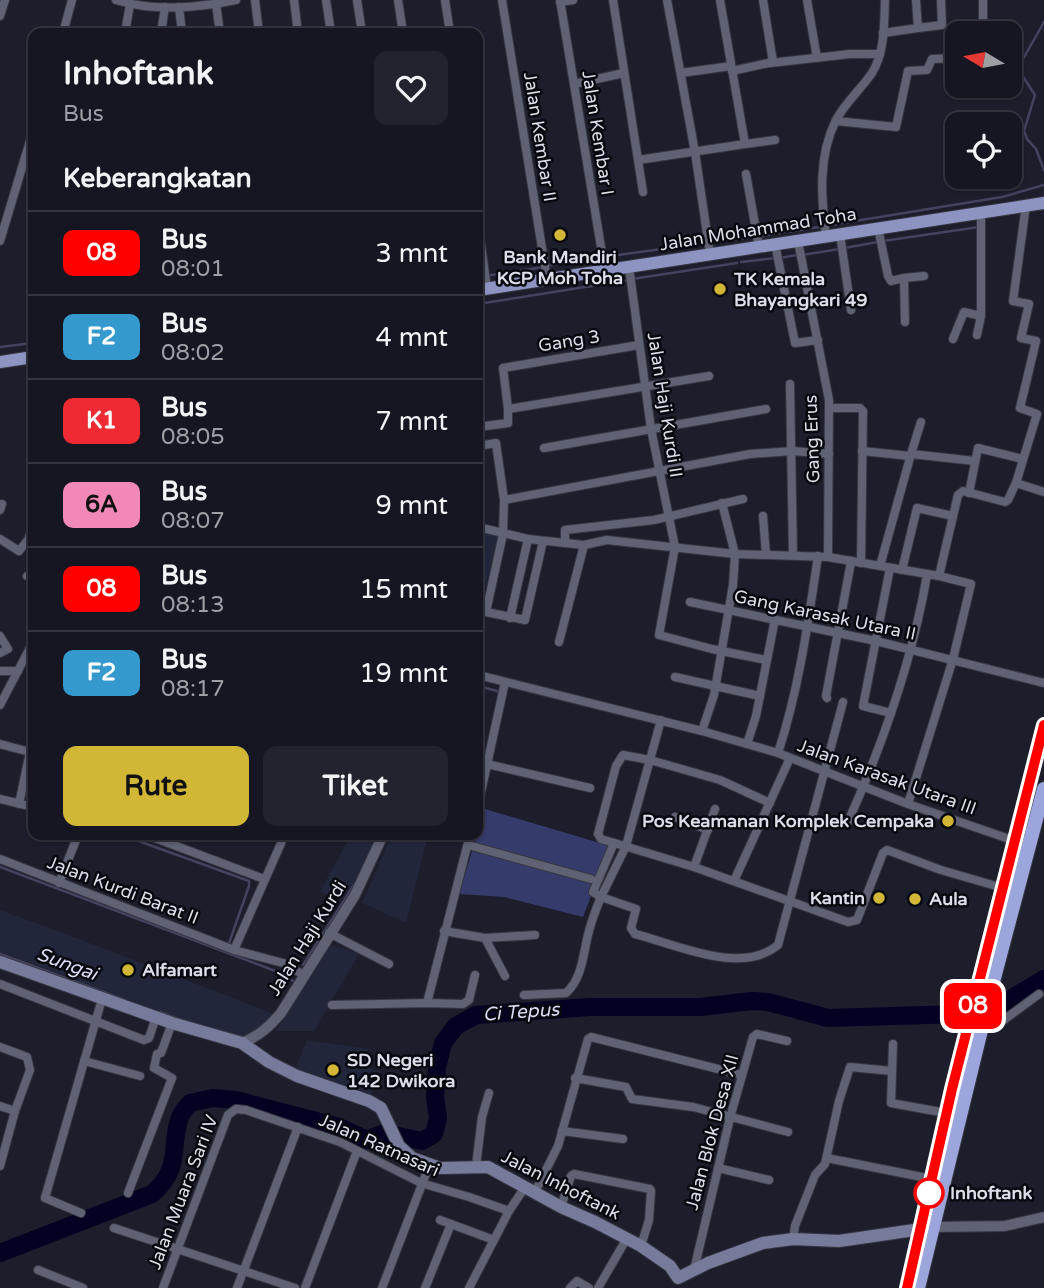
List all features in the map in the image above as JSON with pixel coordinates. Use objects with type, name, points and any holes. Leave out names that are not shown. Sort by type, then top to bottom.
[{"type":"highway","points":[[907,1288],[927,1228],[978,1020],[1003,888],[1044,725]]},
{"type":"highway","points":[[983,992],[1044,791],[1028,790]]},
{"type":"highway","points":[[918,1288],[932,1179],[946,1113],[978,1020]]},
{"type":"main road","name":"Jalan Mohammad Toha","points":[[483,285],[605,271],[798,241],[829,230],[878,228],[1044,202]]},
{"type":"main road","points":[[0,362],[28,358]]},
{"type":"main road","points":[[0,962],[172,1023],[242,1043],[269,1062],[297,1076],[369,1101],[381,1108],[402,1151],[425,1173]]},
{"type":"main road","name":"Jalan Inhoftank","points":[[425,1173],[476,1166],[488,1167],[526,1191],[641,1246],[670,1266],[681,1283],[694,1270],[748,1247],[793,1239],[839,1241],[927,1228]]},
{"type":"street","points":[[0,16],[5,0]]},
{"type":"street","points":[[64,28],[72,0]]},
{"type":"street","points":[[116,0],[147,8],[216,4],[236,0]]},
{"type":"street","points":[[255,0],[258,28]]},
{"type":"street","points":[[326,0],[330,28]]},
{"type":"street","points":[[357,0],[361,28]]},
{"type":"street","points":[[398,0],[402,28]]},
{"type":"street","points":[[446,0],[449,28]]},
{"type":"street","name":"Jalan Kembar II","points":[[502,0],[547,279]]},
{"type":"street","points":[[560,1],[573,0]]},
{"type":"street","points":[[612,0],[643,192]]},
{"type":"street","points":[[667,0],[695,152],[710,254]]},
{"type":"street","points":[[720,0],[745,145]]},
{"type":"street","points":[[763,0],[771,62]]},
{"type":"street","points":[[807,0],[817,58]]},
{"type":"street","points":[[851,310],[829,230],[822,175],[836,121],[873,71],[880,54],[885,0]]},
{"type":"street","points":[[916,0],[918,28]]},
{"type":"street","points":[[883,33],[942,25],[942,0]]},
{"type":"street","points":[[983,21],[984,0]]},
{"type":"street","points":[[294,1],[297,28]]},
{"type":"street","name":"Jalan Kembar I","points":[[560,1],[605,271]]},
{"type":"street","points":[[126,28],[130,4]]},
{"type":"street","points":[[216,4],[219,28]]},
{"type":"street","points":[[162,28],[164,7]]},
{"type":"street","points":[[179,7],[181,28]]},
{"type":"street","points":[[681,73],[850,54],[880,54]]},
{"type":"street","points":[[836,121],[896,127],[908,71],[927,70],[932,59],[945,58]]},
{"type":"street","points":[[574,84],[624,73]]},
{"type":"street","points":[[638,160],[775,140]]},
{"type":"street","points":[[0,241],[28,151]]},
{"type":"street","points":[[746,174],[759,247]]},
{"type":"street","points":[[939,576],[958,495],[963,491],[1006,502],[1016,483],[1037,414],[1020,408],[1036,341],[1021,338],[1029,304],[1013,301],[1026,205]]},
{"type":"street","points":[[978,335],[982,316],[981,212]]},
{"type":"street","points":[[878,228],[891,281],[924,276]]},
{"type":"street","name":"Gang Erus","points":[[778,753],[790,714],[823,557],[828,454],[827,381],[824,380],[798,241]]},
{"type":"street","points":[[775,244],[795,343],[818,340]]},
{"type":"street","points":[[483,266],[483,285]]},
{"type":"street","name":"Jalan Haji Kurdi II","points":[[629,267],[651,429],[675,547]]},
{"type":"street","points":[[904,278],[905,323]]},
{"type":"street","points":[[953,340],[964,312],[982,316]]},
{"type":"street","name":"Gang 3","points":[[508,410],[503,368],[639,345]]},
{"type":"street","points":[[483,426],[508,423],[508,410],[709,376]]},
{"type":"street","points":[[790,384],[793,555]]},
{"type":"street","points":[[829,408],[862,409],[861,563]]},
{"type":"street","points":[[544,448],[766,409]]},
{"type":"street","points":[[880,566],[921,422]]},
{"type":"street","points":[[483,445],[496,443],[504,500],[503,534],[486,612],[524,621],[526,619],[543,541]]},
{"type":"street","points":[[969,493],[978,448],[1023,459]]},
{"type":"street","points":[[862,450],[975,461]]},
{"type":"street","points":[[504,500],[750,454],[793,451],[828,454]]},
{"type":"street","points":[[1016,483],[1044,492]]},
{"type":"street","points":[[565,543],[565,530],[668,517],[743,499]]},
{"type":"street","points":[[702,731],[716,686],[735,554],[722,503]]},
{"type":"street","points":[[902,570],[917,508],[953,516]]},
{"type":"street","points":[[763,516],[766,555]]},
{"type":"street","points":[[483,528],[528,539],[584,545],[607,540],[735,554],[823,557],[939,576],[971,584],[953,659],[908,804]]},
{"type":"street","points":[[0,539],[19,551],[28,543]]},
{"type":"street","points":[[509,618],[528,539]]},
{"type":"street","points":[[559,642],[584,545]]},
{"type":"street","points":[[675,547],[659,635],[766,660]]},
{"type":"street","points":[[827,698],[851,562]]},
{"type":"street","points":[[890,568],[863,706],[891,713]]},
{"type":"street","points":[[847,824],[864,786],[912,650],[927,575]]},
{"type":"street","name":"Gang Karasak Utara II","points":[[690,602],[876,640],[1044,683]]},
{"type":"street","points":[[747,744],[760,696],[775,620]]},
{"type":"street","points":[[0,636],[4,651]]},
{"type":"street","points":[[0,705],[18,671],[28,659]]},
{"type":"street","points":[[0,671],[18,671]]},
{"type":"street","name":"Jalan Karasak Utara III","points":[[483,676],[589,701],[778,753],[908,804],[1015,841]]},
{"type":"street","points":[[676,677],[760,696]]},
{"type":"street","points":[[483,783],[505,682]]},
{"type":"street","points":[[614,843],[593,892],[636,909],[631,928],[635,934],[690,952],[721,957],[756,956],[775,948],[843,702]]},
{"type":"street","points":[[524,995],[566,993],[580,971],[588,933],[601,897],[626,846],[661,720]]},
{"type":"street","points":[[0,744],[28,751]]},
{"type":"street","points":[[770,803],[720,780],[622,755],[599,829],[599,837],[853,922],[883,853],[887,850],[941,870],[1003,888]]},
{"type":"street","points":[[734,881],[790,758]]},
{"type":"street","points":[[487,764],[590,788]]},
{"type":"street","points":[[19,804],[28,772]]},
{"type":"street","points":[[0,799],[28,806]]},
{"type":"street","points":[[694,867],[715,808]]},
{"type":"street","points":[[675,817],[708,830]]},
{"type":"street","points":[[60,883],[76,840]]},
{"type":"street","points":[[159,840],[264,879]]},
{"type":"street","points":[[234,950],[282,840]]},
{"type":"street","name":"Jalan Haji Kurdi","points":[[242,1043],[266,1030],[281,1013],[355,895],[381,840]]},
{"type":"street","points":[[427,1003],[469,840]]},
{"type":"street","points":[[468,845],[591,878]]},
{"type":"street","name":"Jalan Kurdi Barat II","points":[[0,859],[234,950],[283,963],[304,975]]},
{"type":"street","points":[[444,931],[485,938],[535,935]]},
{"type":"street","points":[[329,933],[389,964]]},
{"type":"street","points":[[485,938],[505,976]]},
{"type":"street","points":[[332,1005],[466,1003],[475,975]]},
{"type":"street","points":[[0,984],[144,1040],[149,1038],[156,1017]]},
{"type":"street","points":[[978,1020],[1002,1022],[1039,994]]},
{"type":"street","points":[[81,1213],[46,1198],[102,999]]},
{"type":"street","points":[[128,1193],[172,1077],[154,1067],[172,1023]]},
{"type":"street","name":"Jalan Blok Desa XII","points":[[694,1270],[730,1118],[755,1035],[787,1041]]},
{"type":"street","points":[[469,1288],[509,1212],[526,1191],[562,1131],[586,1042],[592,1037],[742,1074]]},
{"type":"street","points":[[893,1044],[890,1101],[893,1105],[946,1113]]},
{"type":"street","points":[[0,1047],[27,1056],[30,1070],[0,1166]]},
{"type":"street","points":[[84,1061],[140,1076]]},
{"type":"street","points":[[793,1239],[795,1226],[815,1175],[825,1164],[839,1101],[851,1066],[892,1071]]},
{"type":"street","points":[[575,1078],[626,1087],[629,1097],[635,1100],[671,1103],[788,1132]]},
{"type":"street","points":[[476,1166],[482,1116],[489,1093]]},
{"type":"street","points":[[0,1106],[15,1111]]},
{"type":"street","name":"Jalan Ratnasari","points":[[236,1109],[298,1127],[358,1151],[425,1173],[469,1197],[509,1212]]},
{"type":"street","name":"Jalan Muara Sari IV","points":[[163,1288],[228,1115],[236,1109]]},
{"type":"street","points":[[237,1288],[298,1127]]},
{"type":"street","points":[[562,1131],[623,1139]]},
{"type":"street","points":[[305,1288],[358,1151]]},
{"type":"street","points":[[827,1158],[932,1179]]},
{"type":"street","points":[[718,1168],[769,1180]]},
{"type":"street","points":[[382,1288],[425,1173]]},
{"type":"street","points":[[561,1207],[571,1176],[576,1174],[650,1189],[649,1220],[641,1246]]},
{"type":"street","points":[[927,1228],[1005,1226],[1044,1217]]},
{"type":"street","points":[[440,1220],[494,1240]]},
{"type":"street","points":[[425,1288],[452,1224]]},
{"type":"street","points":[[114,1228],[295,1288]]},
{"type":"street","points":[[598,1288],[627,1238]]},
{"type":"street","points":[[38,1270],[83,1288]]},
{"type":"street","points":[[570,1288],[577,1280],[589,1288]]},
{"type":"shaded area","points":[[483,522],[499,534],[483,596]]},
{"type":"shaded area","points":[[485,809],[610,846],[583,917],[504,897],[459,894],[476,840],[483,840]]},
{"type":"shaded area","points":[[348,840],[377,840],[346,900],[320,892]]},
{"type":"shaded area","points":[[390,840],[427,840],[406,923],[362,903]]},
{"type":"shaded area","points":[[0,910],[274,1014],[252,1036],[225,1037],[0,958]]},
{"type":"shaded area","points":[[331,945],[359,954],[314,1031],[276,1031]]},
{"type":"shaded area","name":"SD Negeri 142 Dwikora","points":[[307,1040],[368,1049],[366,1065],[372,1070],[381,1071],[368,1100],[295,1070]]},
{"type":"waterway","points":[[1044,22],[1019,66],[1035,95],[1024,131],[1036,149],[1044,170]]},
{"type":"waterway","points":[[788,232],[1002,197],[1044,185]]},
{"type":"waterway","points":[[883,241],[979,227]]},
{"type":"waterway","points":[[759,237],[784,232]]},
{"type":"waterway","points":[[710,242],[755,237]]},
{"type":"waterway","points":[[844,248],[878,242]]},
{"type":"waterway","points":[[604,257],[705,243]]},
{"type":"waterway","points":[[802,255],[840,249]]},
{"type":"waterway","points":[[780,258],[797,255]]},
{"type":"waterway","points":[[547,266],[599,257]]},
{"type":"waterway","points":[[741,262],[776,258]]},
{"type":"waterway","points":[[632,279],[737,263]]},
{"type":"waterway","points":[[483,276],[544,267]]},
{"type":"waterway","points":[[483,303],[629,280]]},
{"type":"waterway","points":[[0,347],[28,344]]},
{"type":"waterway","points":[[483,687],[501,692]]},
{"type":"waterway","points":[[136,840],[249,881],[228,946]]},
{"type":"waterway","points":[[0,867],[278,972],[293,981]]},
{"type":"waterway","points":[[303,965],[354,885]]},
{"type":"waterway","name":"Sungai","points":[[0,954],[125,1000]]},
{"type":"waterway","name":"Ci Tepus","points":[[0,1253],[152,1194],[162,1184],[172,1166],[180,1117],[190,1103],[213,1098],[236,1100],[339,1127],[367,1140],[384,1133],[422,1141],[434,1134],[438,1118],[435,1097],[437,1067],[443,1043],[456,1026],[476,1015],[590,1007],[700,1007],[752,1001],[768,1002],[828,1018],[959,1014],[1007,1001],[1044,979]]},
{"type":"waterway","name":"Sungai","points":[[160,1012],[176,1018]]},
{"type":"bus line","name":"08","points":[[907,1288],[946,1113],[1044,725]]},
{"type":"place","name":"Bank Mandiri KCP Moh Toha","points":[[560,235]]},
{"type":"place","name":"TK Kemala Bhayangkari 49","points":[[720,289]]},
{"type":"place","name":"Pos Keamanan Komplek Cempaka","points":[[948,821]]},
{"type":"place","name":"Kantin","points":[[879,898]]},
{"type":"place","name":"Aula","points":[[915,899]]},
{"type":"place","name":"Alfamart","points":[[128,970]]},
{"type":"place","name":"SD Negeri 142 Dwikora","points":[[333,1070]]},
{"type":"place","name":"Inhoftank","points":[[929,1193]]}]
